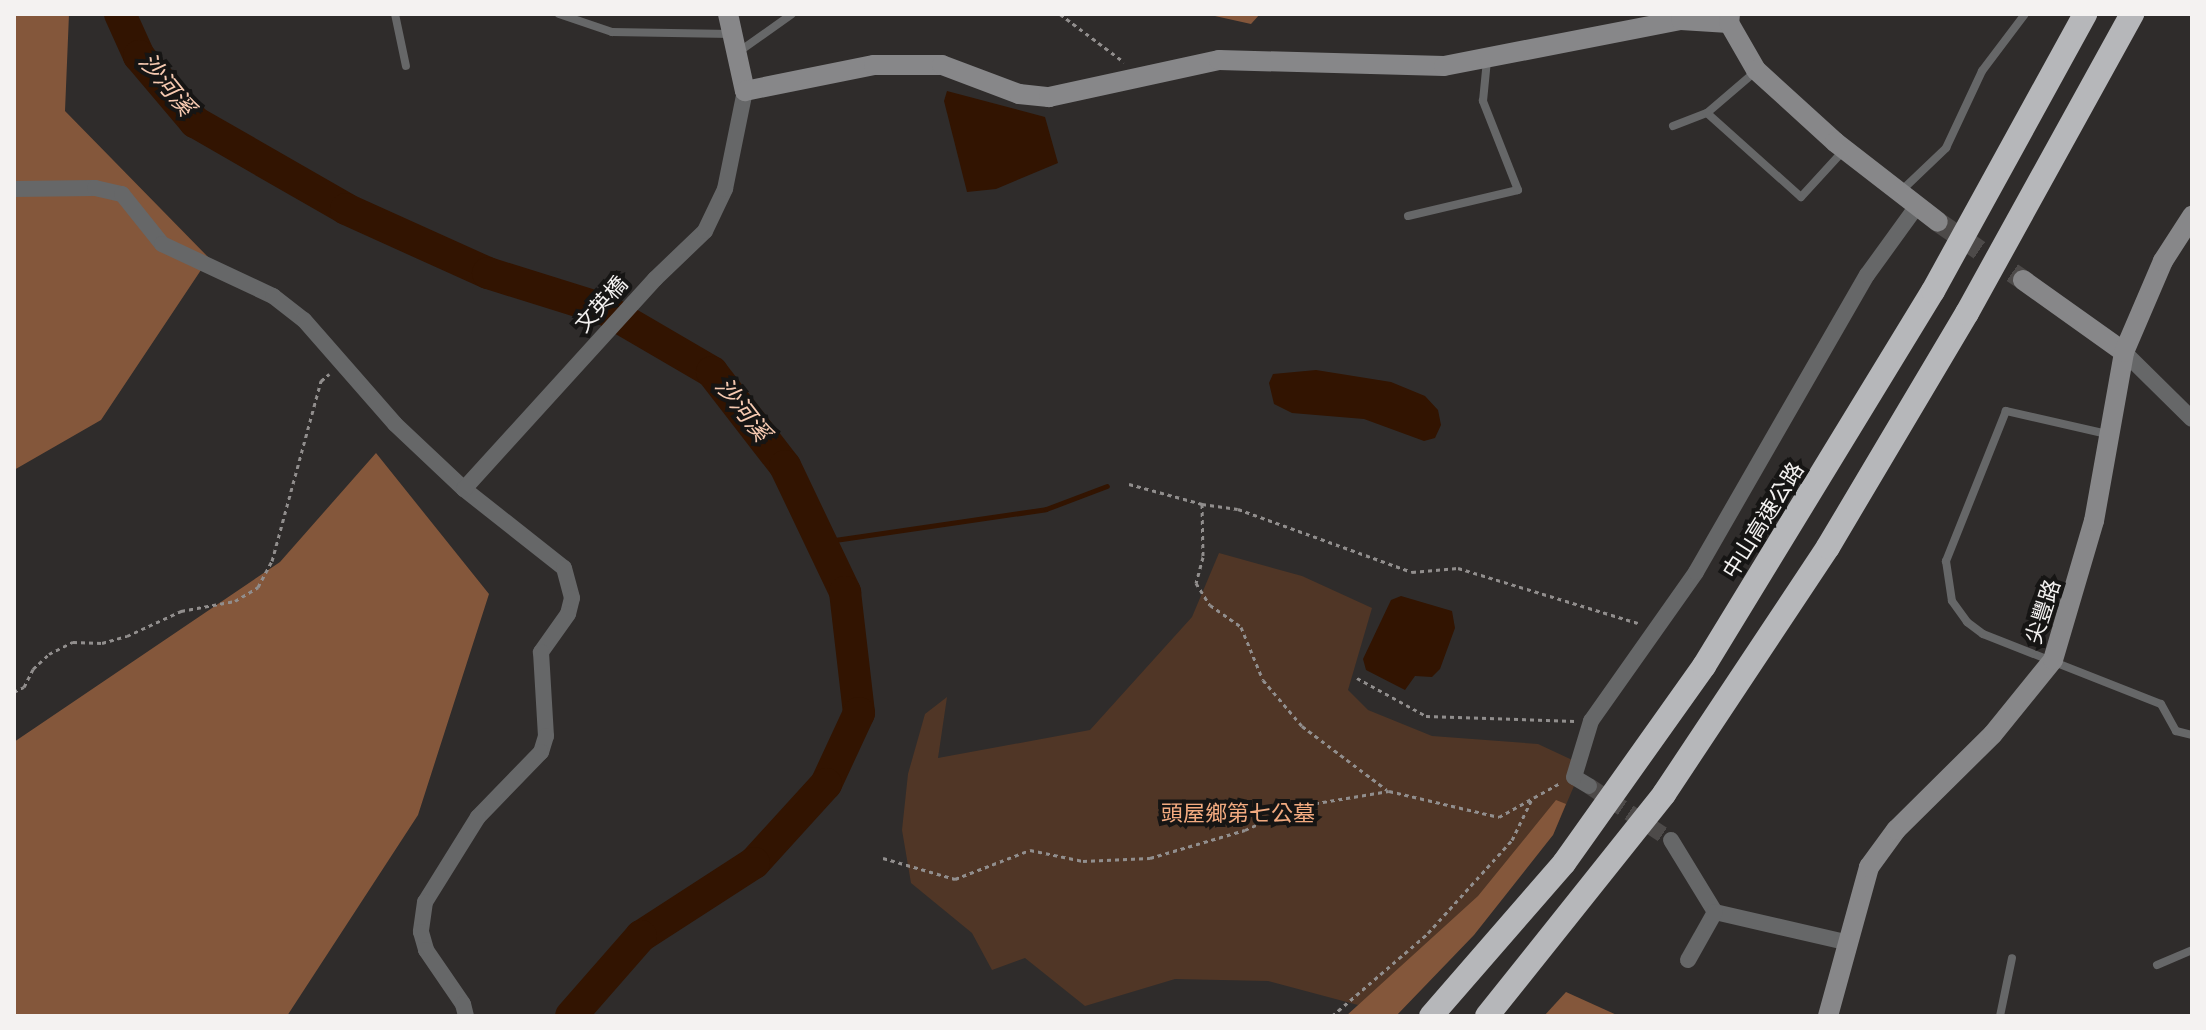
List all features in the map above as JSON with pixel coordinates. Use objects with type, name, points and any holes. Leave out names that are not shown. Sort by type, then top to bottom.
[{"type":"highway","name":"中山高速公路","points":[[1431,1016],[1564,863],[1704,666],[1933,291],[2085,14]]},
{"type":"highway","points":[[1487,1016],[1664,794],[1820,560],[1967,313],[2132,14]]},
{"type":"street","points":[[732,31],[745,91],[874,65],[942,65],[1019,94],[1049,97],[1219,60],[1444,66],[1488,60],[1681,20],[1730,19],[1756,70],[1844,150],[1938,222]]},
{"type":"street","name":"文英橋","points":[[464,489],[655,279],[705,231],[725,189],[745,91]]},
{"type":"street","points":[[14,189],[95,188],[122,194],[162,244],[273,296],[344,361],[395,424],[464,489],[554,556],[564,568],[572,598],[561,628],[541,652],[546,736],[541,752],[478,817],[425,902],[421,932],[426,950],[463,1004],[466,1016]]},
{"type":"street","points":[[1581,781],[1591,721],[1653,628],[1696,572],[1867,275],[1917,206]]},
{"type":"street","name":"尖豐路","points":[[1828,1016],[1869,867],[1896,830],[1993,734],[2053,660],[2087,548],[2124,352],[2163,261],[2192,216]]},
{"type":"street","points":[[2023,280],[2124,352],[2192,419]]},
{"type":"street","points":[[1671,840],[1715,912],[1849,943]]},
{"type":"street","points":[[1688,960],[1715,912]]},
{"type":"lane","points":[[395,14],[406,66]]},
{"type":"lane","points":[[559,14],[612,32],[732,31],[792,14]]},
{"type":"lane","points":[[1899,192],[1946,148],[1982,71],[2025,14]]},
{"type":"lane","points":[[1408,216],[1518,190],[1483,101],[1488,60]]},
{"type":"lane","points":[[1673,126],[1707,113],[1756,70]]},
{"type":"lane","points":[[1707,113],[1801,197],[1844,150]]},
{"type":"lane","points":[[2107,434],[2006,411],[1946,561],[1952,601],[1967,622],[2161,704],[2176,731],[2192,735]]},
{"type":"lane","points":[[2157,965],[2192,950]]},
{"type":"lane","points":[[2000,1016],[2012,958]]},
{"type":"path","points":[[1060,14],[1141,76]]},
{"type":"path","points":[[14,692],[24,687],[33,669],[49,654],[73,642],[102,643],[127,636],[181,611],[235,601],[258,587],[272,561],[321,381],[344,361]]},
{"type":"path","points":[[1129,484],[1202,504],[1238,509],[1412,572],[1458,568],[1653,628]]},
{"type":"path","points":[[1202,504],[1203,557],[1196,583],[1210,605],[1241,627],[1263,680],[1302,726],[1389,791]]},
{"type":"path","points":[[1357,678],[1426,716],[1591,721]]},
{"type":"path","points":[[883,858],[955,879],[1030,850],[1083,861],[1150,858],[1245,830],[1299,806],[1389,791],[1499,817],[1533,796],[1581,781]]},
{"type":"path","points":[[1332,1016],[1428,933],[1512,840],[1533,796]]},
{"type":"green space","name":"頭屋鄉第七公墓","points":[[1219,553],[1302,576],[1372,608],[1348,690],[1368,710],[1432,736],[1538,744],[1583,765],[1553,835],[1406,971],[1358,1005],[1268,981],[1175,979],[1085,1006],[1025,958],[992,970],[972,933],[911,883],[902,830],[908,774],[925,714],[947,697],[938,758],[1090,730],[1192,617]]},
{"type":"shaded area","points":[[14,14],[69,14],[65,111],[209,258],[101,420],[14,470]]},
{"type":"shaded area","points":[[1206,14],[1260,14],[1251,24]]},
{"type":"shaded area","points":[[947,91],[1045,117],[1058,163],[996,189],[967,192],[944,101]]},
{"type":"shaded area","points":[[1316,370],[1391,382],[1425,396],[1438,410],[1441,425],[1435,438],[1424,441],[1364,419],[1292,413],[1274,404],[1269,383],[1273,374]]},
{"type":"shaded area","points":[[376,453],[489,594],[418,815],[287,1016],[14,1016],[14,742],[280,562]]},
{"type":"shaded area","points":[[1401,596],[1452,611],[1455,628],[1440,669],[1432,677],[1415,676],[1405,690],[1366,670],[1363,659],[1391,600]]},
{"type":"shaded area","points":[[1556,800],[1566,804],[1553,835],[1474,935],[1396,1016],[1346,1016],[1478,896]]},
{"type":"shaded area","points":[[1566,992],[1619,1016],[1544,1016]]},
{"type":"waterway","name":"沙河溪","points":[[120,14],[139,56],[195,122],[346,209],[488,273],[606,310],[712,372],[785,466],[845,592],[859,713],[826,784],[754,863],[641,936],[571,1016]]},
{"type":"waterway","points":[[821,542],[1046,509],[1107,486]]},
{"type":"tunnel","points":[[1938,222],[2023,280]]},
{"type":"tunnel","points":[[1589,786],[1671,840]]}]
